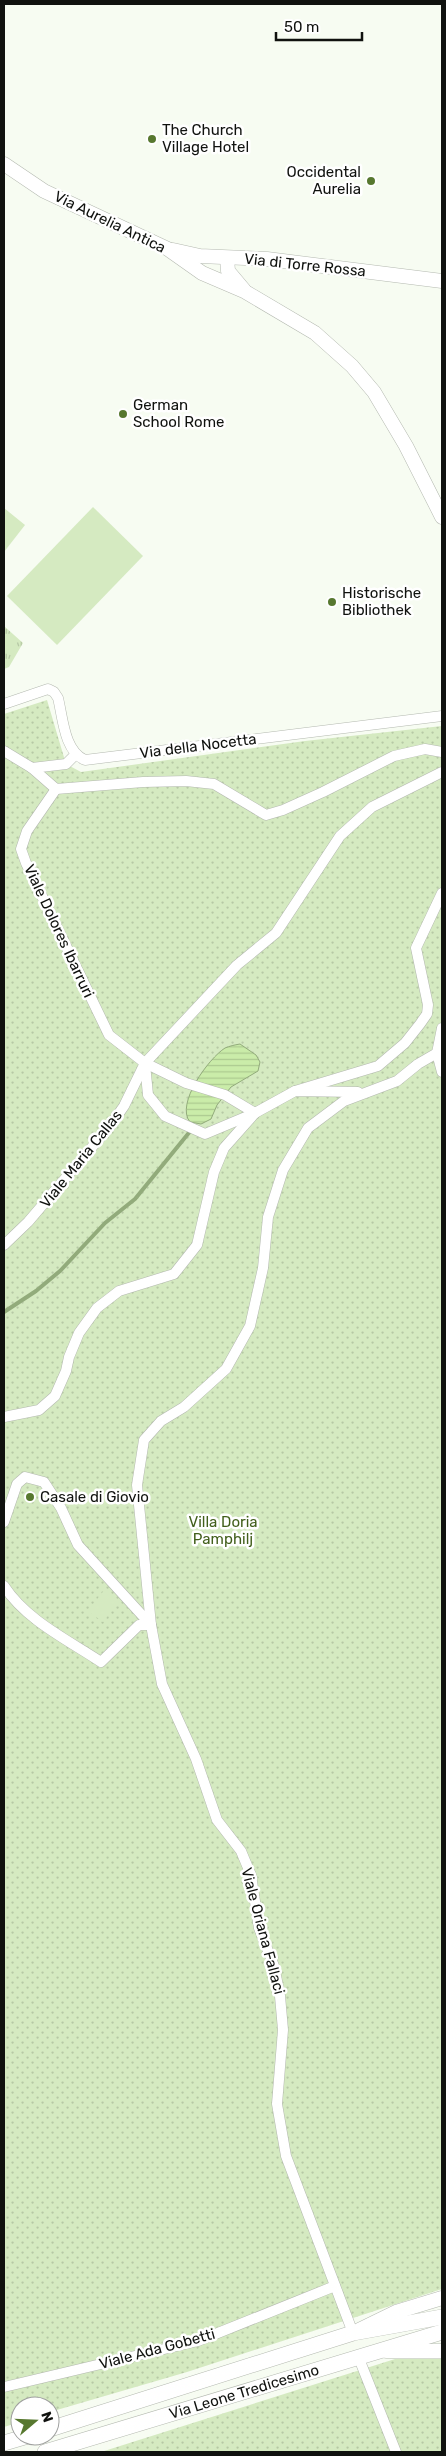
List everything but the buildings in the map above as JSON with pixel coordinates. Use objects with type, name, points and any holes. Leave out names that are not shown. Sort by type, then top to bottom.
[{"type":"main road","name":"Via Aurelia Antica","points":[[4,164],[44,191],[168,249],[202,273],[244,290],[315,333],[363,379],[394,424],[442,518]]},
{"type":"main road","name":"Via di Torre Rossa","points":[[168,249],[200,256],[267,259],[442,281]]},
{"type":"main road","name":"Via Aurelia Antica","points":[[227,258],[228,271],[244,290]]},
{"type":"main road","points":[[353,2333],[396,2312],[442,2298]]},
{"type":"main road","name":"Via Leone Tredicesimo","points":[[60,2426],[353,2333],[442,2317]]},
{"type":"main road","name":"Via Leone Tredicesimo","points":[[45,2452],[442,2332]]},
{"type":"main road","points":[[381,2350],[442,2351]]},
{"type":"street","points":[[4,704],[48,689],[54,692],[58,698],[70,748],[75,756],[66,764],[32,768]]},
{"type":"street","name":"Via della Nocetta","points":[[75,756],[85,760],[442,716]]},
{"type":"street","points":[[4,751],[32,768],[56,789],[99,784],[186,781],[214,784],[266,814],[283,810],[323,792],[394,756],[425,749],[442,752]]},
{"type":"street","name":"Viale Maria Callas","points":[[4,1245],[28,1222],[110,1126],[124,1106],[145,1063],[237,964],[276,934],[340,836],[372,807],[442,772]]},
{"type":"street","name":"Viale Dolores Ibarruri","points":[[56,789],[26,831],[22,849],[26,863],[109,1035],[145,1063],[186,1083],[225,1096],[255,1113]]},
{"type":"street","points":[[145,1063],[148,1095],[166,1116],[204,1134],[255,1113],[295,1091],[378,1066],[405,1043],[427,1014],[428,1005],[416,948],[442,893]]},
{"type":"street","points":[[442,1028],[437,1053],[442,1072]]},
{"type":"street","points":[[295,1091],[362,1093],[397,1081],[418,1064],[437,1053]]},
{"type":"street","name":"Viale Oriana Fallaci","points":[[353,2333],[286,2156],[277,2104],[283,2015],[274,1966],[259,1928],[251,1875],[241,1851],[217,1820],[196,1759],[162,1684],[151,1625],[137,1484],[144,1440],[161,1421],[184,1407],[226,1369],[250,1326],[263,1268],[268,1217],[283,1170],[308,1128],[344,1101],[362,1093]]},
{"type":"street","points":[[4,1417],[39,1410],[55,1396],[79,1333],[97,1308],[119,1291],[174,1274],[197,1245],[214,1172],[224,1148],[255,1113]]},
{"type":"street","points":[[4,1522],[17,1484],[25,1477],[44,1482],[61,1508],[78,1545],[151,1625]]},
{"type":"street","points":[[4,1586],[10,1596],[37,1620],[101,1662],[139,1625],[151,1625]]},
{"type":"street","name":"Viale Ada Gobetti","points":[[4,2386],[198,2341],[335,2286]]},
{"type":"street","points":[[358,2356],[396,2452]]},
{"type":"green space","points":[[93,507],[143,556],[57,645],[7,596]]},
{"type":"green space","points":[[4,508],[25,525],[4,552]]},
{"type":"green space","points":[[4,626],[23,643],[9,667],[4,669]]},
{"type":"green space","name":"Villa Doria Pamphilj","points":[[47,700],[66,764],[81,772],[305,741],[442,726],[442,2289],[187,2372],[60,2409],[60,2396],[10,2396],[10,2425],[4,2427],[4,714]]},
{"type":"green space","points":[[105,1589],[119,1601],[103,1622],[88,1611]]},
{"type":"green space","points":[[395,2359],[442,2359],[442,2452],[101,2452]]},
{"type":"shaded area","points":[[240,1044],[256,1055],[260,1062],[258,1071],[231,1087],[217,1105],[211,1119],[201,1124],[190,1122],[187,1114],[187,1104],[190,1093],[203,1071],[218,1053],[225,1048]]},
{"type":"waterway","points":[[4,1312],[36,1291],[60,1271],[105,1223],[135,1199],[192,1129]]},
{"type":"place","name":"The Church Village Hotel","points":[[152,139]]},
{"type":"place","name":"Occidental Aurelia","points":[[371,181]]},
{"type":"place","name":"German School Rome","points":[[123,414]]},
{"type":"place","name":"Historische Bibliothek","points":[[332,602]]},
{"type":"place","name":"Casale di Giovio","points":[[30,1497]]}]
